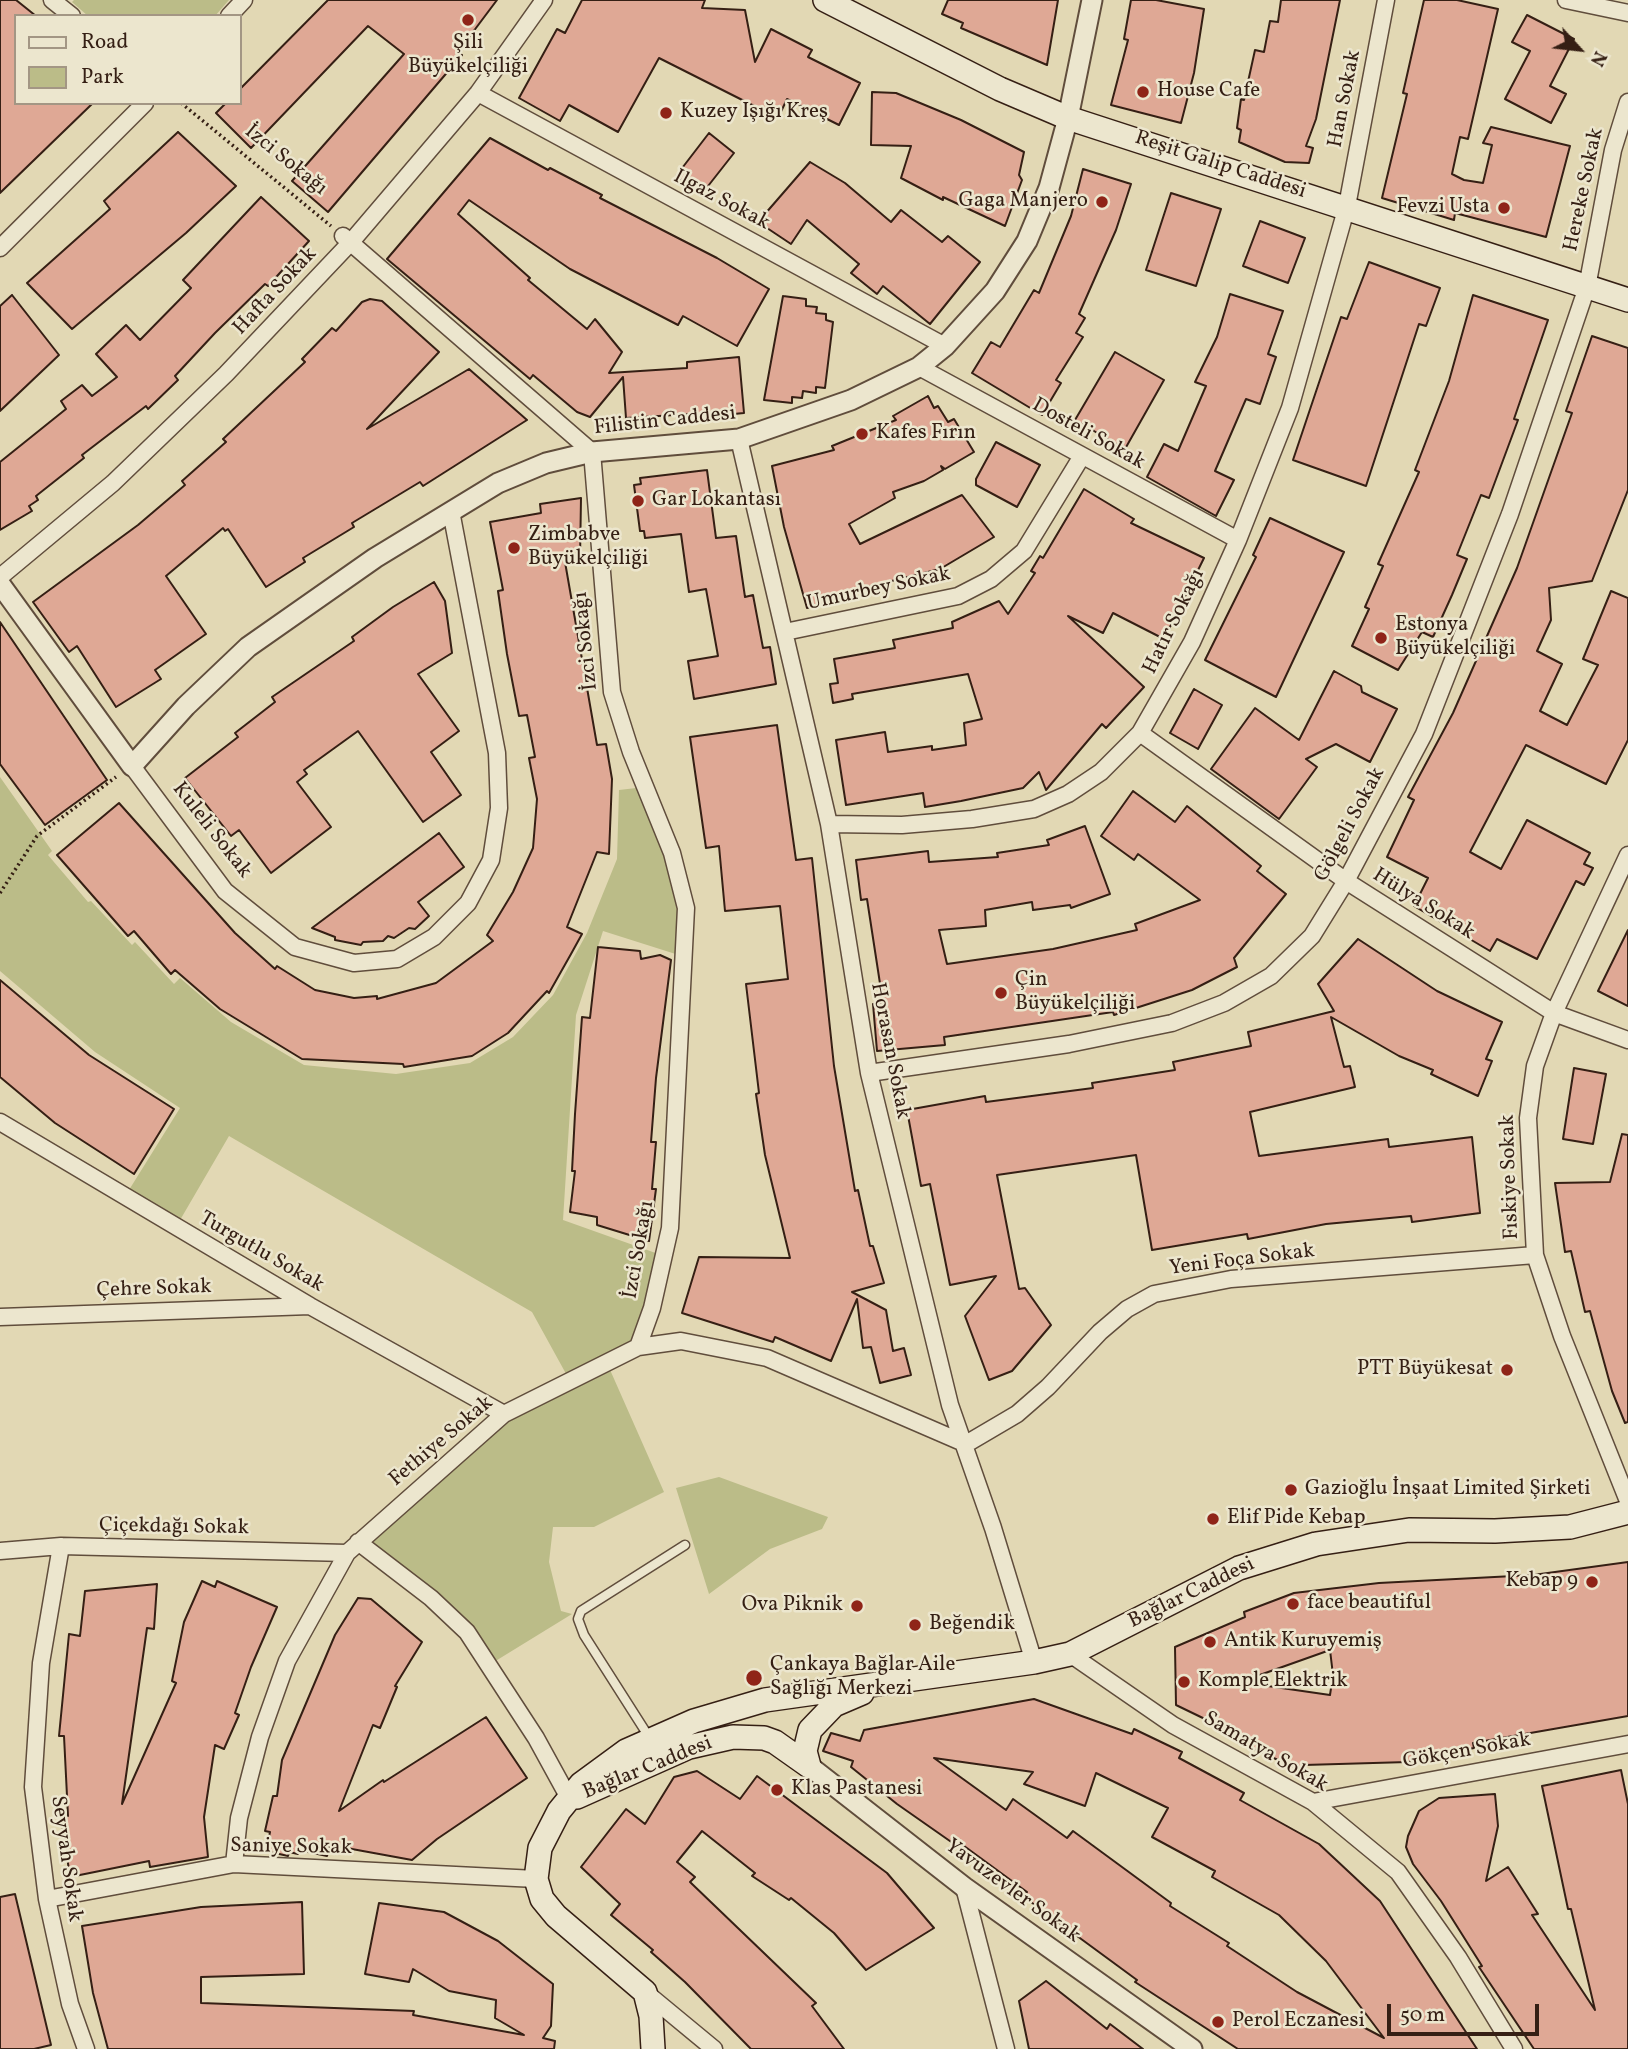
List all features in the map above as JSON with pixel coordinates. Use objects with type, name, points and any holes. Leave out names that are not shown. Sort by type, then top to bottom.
[{"type":"main road","name":"Reşit Galip Caddesi","points":[[825,0],[1000,89],[1068,118],[1347,206],[1628,300]]},
{"type":"main road","name":"Bağlar Caddesi","points":[[570,1800],[582,1784],[626,1751],[694,1721],[765,1700],[1034,1662],[1070,1654],[1238,1568],[1317,1544],[1409,1530],[1495,1531],[1570,1527],[1628,1512]]},
{"type":"main road","name":"Bağlar Caddesi","points":[[809,1766],[806,1741],[822,1716],[835,1705],[885,1684]]},
{"type":"main road","name":"Bağlar Caddesi","points":[[570,1800],[689,1747],[733,1737],[764,1738],[775,1742],[809,1766]]},
{"type":"main road","points":[[570,1800],[559,1811],[540,1848],[536,1879],[542,1899],[556,1916],[645,1992],[651,2016],[653,2049]]},
{"type":"street","points":[[52,0],[70,14]]},
{"type":"street","points":[[231,14],[244,0]]},
{"type":"street","name":"Hafta Sokak","points":[[0,577],[113,483],[226,374],[478,93],[544,0]]},
{"type":"street","name":"Filistin Caddesi","points":[[132,766],[186,706],[248,647],[375,558],[498,483],[545,463],[592,453],[739,439],[851,400],[919,367],[945,346],[995,291],[1027,241],[1049,188],[1068,118],[1092,0]]},
{"type":"street","name":"Han Sokak","points":[[1347,206],[1386,0]]},
{"type":"street","points":[[1566,0],[1628,13]]},
{"type":"street","name":"Ilgaz Sokak","points":[[478,93],[945,346]]},
{"type":"street","name":"Hereke Sokak","points":[[1587,287],[1612,150],[1628,102]]},
{"type":"street","points":[[0,248],[143,105]]},
{"type":"street","name":"Hatır Sokağı","points":[[829,824],[902,825],[972,819],[1034,809],[1068,794],[1101,772],[1140,733],[1192,642],[1238,540],[1290,408],[1347,206]]},
{"type":"street","points":[[347,239],[592,453]]},
{"type":"street","name":"Gölgeli Sokak","points":[[869,1073],[1069,1044],[1172,1023],[1224,1003],[1271,976],[1312,936],[1346,881],[1424,734],[1510,514],[1587,287]]},
{"type":"street","name":"Dosteli Sokak","points":[[919,367],[1238,540]]},
{"type":"street","name":"Horasan Sokak","points":[[739,439],[829,824],[869,1073],[950,1405],[966,1444],[1034,1662]]},
{"type":"street","name":"İzci Sokağı","points":[[592,453],[612,692],[631,752],[672,853],[686,908],[670,1228],[652,1308],[638,1347]]},
{"type":"street","name":"Umurbey Sokak","points":[[785,632],[958,596],[991,579],[1024,551],[1082,456]]},
{"type":"street","name":"Kuleli Sokak","points":[[0,583],[225,891],[295,947],[354,963],[397,959],[434,937],[468,903],[491,860],[499,808],[497,753],[451,511]]},
{"type":"street","name":"Hülya Sokak","points":[[1140,733],[1346,881],[1554,1013],[1628,1040]]},
{"type":"street","name":"Fıskiye Sokak","points":[[1628,855],[1554,1013],[1535,1066],[1528,1118],[1535,1255],[1562,1336],[1628,1501]]},
{"type":"street","name":"Turgutlu Sokak","points":[[0,1122],[310,1306],[504,1414]]},
{"type":"street","name":"Yeni Foça Sokak","points":[[966,1444],[1017,1414],[1048,1387],[1100,1332],[1127,1309],[1154,1294],[1231,1279],[1535,1255]]},
{"type":"street","name":"Çehre Sokak","points":[[0,1317],[310,1306]]},
{"type":"street","name":"Fethiye Sokak","points":[[234,1864],[239,1818],[287,1661],[352,1547],[504,1414],[638,1347],[681,1341],[767,1358],[966,1444]]},
{"type":"street","name":"Çiçekdağı Sokak","points":[[0,1551],[61,1546],[352,1547]]},
{"type":"street","name":"Seyyah Sokak","points":[[61,1546],[41,1663],[33,1787],[47,1899],[70,2004],[86,2049]]},
{"type":"street","points":[[352,1547],[431,1598],[467,1632],[536,1738],[570,1800]]},
{"type":"street","name":"Samatya Sokak","points":[[1070,1654],[1173,1725],[1313,1802],[1398,1872],[1458,1957],[1514,2049]]},
{"type":"street","name":"Gökçen Sokak","points":[[1313,1802],[1628,1744]]},
{"type":"street","name":"Yavuzevler Sokak","points":[[809,1766],[964,1887],[1192,2049]]},
{"type":"street","name":"Saniye Sokak","points":[[47,1899],[234,1864],[536,1879]]},
{"type":"street","points":[[964,1887],[1006,2049]]},
{"type":"street","points":[[645,1992],[714,2049]]},
{"type":"lane","points":[[650,1740],[584,1635],[578,1619],[581,1611],[685,1545]]},
{"type":"path","name":"İzci Sokağı","points":[[183,105],[347,239]]},
{"type":"path","points":[[0,893],[37,836],[132,766]]},
{"type":"green space","points":[[229,0],[217,14],[86,14],[72,2]]},
{"type":"green space","points":[[0,777],[52,851],[48,855],[88,902],[91,901],[132,945],[135,942],[174,984],[180,978],[231,1022],[304,1065],[396,1074],[470,1063],[513,1037],[553,995],[587,933],[617,859],[619,790],[645,787],[672,853],[685,957],[603,931],[576,1015],[563,1220],[664,1256],[638,1347],[607,1363],[664,1492],[594,1527],[553,1527],[549,1562],[561,1611],[572,1614],[489,1665],[467,1632],[358,1542],[504,1414],[570,1381],[532,1312],[229,1136],[176,1227],[124,1198],[180,1108],[95,1052],[0,971]]},
{"type":"green space","points":[[719,1477],[828,1517],[822,1529],[770,1549],[709,1594],[676,1488]]},
{"type":"building","points":[[0,0],[16,0],[34,14],[14,14],[14,105],[91,105],[0,193]]},
{"type":"building","points":[[328,0],[497,0],[458,52],[462,55],[328,212],[292,181],[404,54],[368,26],[251,148],[216,113],[224,105],[242,105],[242,87]]},
{"type":"building","points":[[582,0],[705,0],[702,8],[745,10],[755,62],[771,29],[812,50],[808,57],[860,83],[839,125],[787,99],[778,118],[659,58],[618,132],[569,105],[560,121],[519,98],[557,29],[565,33]]},
{"type":"building","points":[[948,0],[1058,0],[1047,65],[961,28],[963,23],[942,14]]},
{"type":"building","points":[[1131,0],[1156,0],[1204,9],[1194,73],[1181,123],[1111,105],[1128,40],[1124,39]]},
{"type":"building","points":[[1281,0],[1340,0],[1316,119],[1306,146],[1313,148],[1309,163],[1285,162],[1239,142],[1241,130],[1237,128],[1241,99],[1244,100],[1255,50],[1264,52],[1270,21],[1278,22]]},
{"type":"building","points":[[1424,0],[1457,0],[1498,9],[1468,139],[1460,137],[1452,174],[1464,180],[1483,183],[1492,145],[1483,143],[1491,127],[1570,146],[1546,237],[1455,213],[1454,220],[1382,198],[1407,94],[1403,93]]},
{"type":"building","points":[[1527,15],[1574,39],[1550,86],[1566,94],[1551,123],[1505,99],[1530,51],[1512,42]]},
{"type":"building","points":[[872,92],[896,93],[961,120],[1024,152],[1019,175],[1022,180],[1005,226],[943,197],[943,200],[901,178],[911,146],[871,145]]},
{"type":"building","points":[[178,132],[236,186],[186,233],[72,329],[27,283],[110,209],[104,201]]},
{"type":"building","points":[[709,133],[734,153],[701,195],[676,176]]},
{"type":"building","points":[[490,138],[548,170],[550,168],[602,195],[600,198],[717,258],[769,289],[737,346],[683,316],[678,325],[570,269],[469,200],[458,214],[530,278],[528,280],[587,329],[595,319],[622,352],[609,373],[687,368],[687,362],[739,357],[744,413],[692,418],[691,414],[626,418],[623,377],[590,417],[577,412],[533,375],[530,379],[387,259]]},
{"type":"building","points":[[810,162],[845,183],[891,222],[901,210],[942,242],[948,236],[980,262],[930,324],[883,286],[877,294],[851,273],[859,264],[807,220],[791,244],[758,222]]},
{"type":"building","points":[[1083,169],[1131,184],[1116,230],[1079,314],[1085,318],[1076,333],[1083,337],[1056,380],[1061,383],[1042,415],[972,373],[991,342],[1000,347],[1034,290],[1039,293],[1071,216]]},
{"type":"building","points":[[1171,193],[1221,209],[1196,286],[1146,270]]},
{"type":"building","points":[[261,197],[309,241],[268,286],[265,284],[215,333],[175,376],[178,380],[148,409],[146,406],[82,455],[84,458],[36,496],[38,500],[29,506],[32,511],[0,530],[0,462],[66,409],[61,401],[82,385],[92,396],[117,377],[96,354],[126,325],[140,340],[191,288],[183,280]]},
{"type":"building","points":[[1260,221],[1305,238],[1288,283],[1243,266]]},
{"type":"building","points":[[1369,262],[1440,288],[1426,326],[1419,324],[1366,486],[1293,460],[1341,317],[1347,319]]},
{"type":"building","points":[[1230,294],[1283,311],[1268,354],[1276,357],[1260,404],[1246,399],[1215,471],[1234,480],[1216,516],[1147,477],[1164,444],[1178,451],[1206,386],[1195,382],[1217,337]]},
{"type":"building","points":[[12,295],[59,355],[0,411],[0,306]]},
{"type":"building","points":[[1473,295],[1548,320],[1514,419],[1518,420],[1489,498],[1481,495],[1457,555],[1467,559],[1452,595],[1433,637],[1422,632],[1398,670],[1352,646],[1369,609],[1365,607],[1383,566],[1378,564],[1419,472],[1415,470],[1449,381]]},
{"type":"building","points":[[783,296],[806,299],[806,306],[817,307],[816,313],[826,314],[826,320],[833,322],[825,388],[816,387],[816,393],[803,391],[802,398],[792,397],[792,403],[764,400]]},
{"type":"building","points":[[370,299],[382,301],[439,352],[367,429],[469,369],[527,420],[423,486],[420,482],[352,523],[354,527],[303,558],[305,562],[266,587],[228,529],[225,531],[223,528],[166,576],[206,634],[155,670],[161,679],[116,707],[77,646],[69,652],[33,602],[138,525],[185,485],[182,481],[226,442],[223,439],[305,362],[302,359],[332,328],[336,331],[362,302]]},
{"type":"building","points":[[1592,336],[1628,348],[1628,490],[1592,581],[1549,588],[1551,620],[1537,651],[1562,664],[1540,711],[1567,725],[1598,665],[1583,659],[1611,591],[1628,598],[1628,740],[1606,784],[1526,745],[1470,852],[1501,869],[1527,820],[1590,853],[1584,864],[1593,868],[1584,885],[1576,881],[1537,959],[1497,939],[1490,951],[1414,906],[1428,878],[1387,857],[1414,800],[1408,797],[1453,713],[1517,568],[1572,413],[1566,411]]},
{"type":"building","points":[[1115,352],[1164,380],[1125,449],[1075,420]]},
{"type":"building","points":[[928,396],[934,408],[938,406],[948,422],[954,419],[974,452],[945,469],[941,466],[943,470],[924,481],[893,492],[895,498],[849,524],[860,544],[962,495],[994,537],[940,569],[855,590],[856,595],[807,608],[784,527],[772,466],[834,450],[832,446],[896,420],[893,416]]},
{"type":"building","points":[[996,442],[1040,465],[1017,507],[976,485],[976,479]]},
{"type":"building","points":[[707,470],[716,538],[736,536],[745,597],[753,595],[763,648],[770,647],[776,684],[694,699],[688,661],[718,656],[706,589],[689,592],[681,534],[645,538],[644,531],[640,531],[634,485],[641,484],[640,478]]},
{"type":"building","points":[[1084,489],[1134,519],[1131,523],[1204,558],[1164,639],[1113,613],[1103,633],[1068,616],[1144,687],[1106,728],[1102,724],[1046,790],[1039,772],[1023,788],[961,801],[925,807],[923,793],[846,805],[836,740],[885,732],[888,752],[932,746],[932,750],[966,745],[964,723],[982,719],[968,674],[852,694],[853,699],[833,703],[830,684],[838,683],[834,659],[895,648],[893,640],[953,628],[952,622],[999,601],[1008,614],[1035,573],[1031,571],[1040,556],[1043,558]]},
{"type":"building","points":[[581,498],[580,559],[565,562],[597,745],[606,744],[612,779],[609,854],[597,852],[567,927],[582,934],[549,993],[547,991],[508,1033],[472,1056],[404,1067],[403,1064],[302,1059],[220,1009],[175,970],[171,974],[134,931],[128,936],[57,855],[119,803],[235,933],[275,969],[277,966],[315,990],[354,998],[377,996],[377,999],[436,983],[493,941],[487,935],[513,892],[533,848],[537,799],[529,758],[535,757],[527,715],[519,716],[507,654],[498,591],[503,590],[490,522],[541,513],[540,504]]},
{"type":"building","points":[[1270,518],[1344,552],[1276,697],[1205,660],[1256,557],[1253,555]]},
{"type":"building","points":[[434,582],[445,601],[452,653],[418,674],[459,731],[431,752],[461,795],[423,822],[358,731],[304,770],[307,774],[297,782],[331,827],[271,873],[239,830],[231,836],[185,778],[238,737],[235,733],[275,702],[272,697],[354,641],[352,637],[393,607]]},
{"type":"building","points":[[0,622],[107,780],[45,825],[0,764]]},
{"type":"building","points":[[1334,671],[1361,686],[1362,692],[1397,709],[1370,762],[1336,744],[1306,759],[1317,767],[1279,819],[1211,769],[1255,708],[1299,740]]},
{"type":"building","points":[[1194,689],[1222,705],[1198,749],[1170,733]]},
{"type":"building","points":[[777,725],[796,860],[812,858],[834,1066],[855,1191],[858,1190],[870,1246],[873,1246],[884,1283],[852,1292],[886,1310],[893,1351],[904,1348],[911,1375],[880,1383],[871,1347],[863,1348],[857,1299],[831,1361],[775,1337],[773,1342],[682,1313],[699,1257],[790,1258],[765,1155],[756,1094],[759,1093],[746,984],[788,979],[780,906],[725,911],[719,846],[706,848],[690,737]]},
{"type":"building","points":[[1133,791],[1175,822],[1187,806],[1261,866],[1257,871],[1286,894],[1234,958],[1237,967],[1192,990],[1114,1015],[1113,1012],[944,1037],[945,1045],[877,1051],[873,1004],[883,1003],[867,899],[861,900],[856,860],[928,851],[929,862],[998,857],[997,853],[1049,845],[1047,840],[1085,826],[1110,894],[1071,908],[1070,905],[1033,910],[1032,902],[985,910],[986,926],[939,930],[947,964],[1053,949],[1137,930],[1135,924],[1200,900],[1138,854],[1134,860],[1101,836]]},
{"type":"building","points":[[439,833],[464,867],[418,902],[429,916],[415,929],[409,928],[394,938],[388,936],[383,941],[363,942],[361,945],[335,940],[335,937],[312,928]]},
{"type":"building","points":[[1628,930],[1628,1006],[1598,991]]},
{"type":"building","points":[[1358,939],[1437,991],[1502,1022],[1486,1059],[1492,1061],[1478,1096],[1431,1074],[1433,1070],[1399,1056],[1331,1017],[1344,1067],[1350,1066],[1355,1087],[1250,1112],[1259,1156],[1388,1139],[1389,1147],[1472,1137],[1480,1213],[1412,1222],[1411,1216],[1326,1224],[1248,1239],[1247,1234],[1152,1250],[1136,1155],[997,1175],[1019,1289],[1025,1288],[1051,1325],[1012,1371],[989,1380],[965,1316],[996,1276],[950,1285],[930,1184],[921,1186],[907,1110],[985,1096],[986,1102],[1093,1088],[1092,1083],[1175,1070],[1173,1062],[1251,1046],[1248,1032],[1334,1011],[1318,984]]},
{"type":"building","points":[[598,947],[640,951],[641,959],[660,955],[671,960],[656,1078],[651,1142],[656,1142],[652,1189],[656,1189],[649,1241],[597,1225],[597,1217],[570,1212],[575,1171],[572,1171],[582,1017],[590,1018]]},
{"type":"building","points":[[0,980],[89,1055],[174,1109],[134,1174],[55,1123],[0,1077]]},
{"type":"building","points":[[1574,1068],[1606,1074],[1593,1144],[1563,1139]]},
{"type":"building","points":[[1622,1134],[1628,1135],[1628,1422],[1625,1423],[1612,1391],[1590,1311],[1585,1312],[1571,1251],[1565,1252],[1555,1183],[1610,1182]]},
{"type":"building","points":[[1628,1562],[1628,1716],[1473,1743],[1474,1748],[1408,1762],[1304,1765],[1301,1770],[1237,1742],[1240,1736],[1176,1705],[1175,1647],[1245,1617],[1244,1612],[1294,1593],[1379,1583],[1533,1575]],"holes":[[[1330,1650],[1333,1675],[1330,1695],[1240,1682]]]},
{"type":"building","points":[[202,1581],[215,1587],[217,1581],[277,1607],[251,1667],[235,1713],[239,1715],[224,1749],[215,1745],[204,1817],[208,1857],[150,1867],[149,1861],[70,1877],[61,1816],[68,1816],[64,1736],[59,1736],[69,1634],[80,1636],[85,1591],[157,1584],[154,1629],[147,1628],[122,1804],[176,1683],[172,1681],[184,1622]]},
{"type":"building","points":[[358,1598],[371,1599],[422,1642],[395,1686],[397,1687],[380,1728],[373,1725],[339,1811],[383,1780],[384,1782],[486,1717],[527,1778],[437,1839],[412,1860],[330,1845],[327,1856],[299,1850],[298,1854],[289,1852],[288,1856],[266,1851],[270,1832],[265,1831],[273,1796],[277,1796],[282,1760],[335,1635]]},
{"type":"building","points":[[1034,1699],[1132,1734],[1134,1729],[1182,1752],[1179,1758],[1244,1793],[1240,1800],[1319,1844],[1380,1901],[1477,2049],[1238,2049],[1135,1982],[1137,1980],[1024,1897],[1027,1892],[960,1843],[957,1846],[897,1804],[851,1767],[853,1761],[823,1751],[831,1733],[860,1741],[864,1730]],"holes":[[[934,1758],[1033,1772],[1024,1784],[1085,1806],[1096,1773],[1168,1808],[1152,1837],[1215,1871],[1212,1877],[1279,1915],[1326,1961],[1384,2038],[1297,1992],[1227,1946],[1229,1943],[1170,1906],[1171,1903],[1073,1831],[1067,1838],[1013,1799],[1006,1810]]]},
{"type":"building","points":[[1621,1770],[1628,1804],[1628,2049],[1534,2049],[1479,1967],[1482,1966],[1441,1901],[1413,1864],[1406,1847],[1408,1836],[1419,1811],[1439,1798],[1495,1794],[1498,1826],[1486,1881],[1508,1867],[1538,1914],[1532,1915],[1595,2010],[1571,1909],[1568,1909],[1542,1786]]},
{"type":"building","points":[[697,1771],[740,1799],[757,1776],[887,1873],[934,1928],[866,1970],[834,1933],[791,1898],[789,1900],[752,1876],[755,1873],[702,1831],[677,1862],[695,1877],[690,1882],[816,2003],[812,2006],[844,2049],[751,2049],[685,1982],[651,1952],[653,1950],[611,1915],[620,1904],[581,1867],[626,1809],[645,1824],[674,1777]]},
{"type":"building","points":[[15,1894],[51,2045],[34,2049],[0,2049],[0,1897]]},
{"type":"building","points":[[302,1902],[304,1974],[201,1977],[201,2003],[414,2011],[413,2015],[524,2035],[495,2018],[496,2000],[449,1991],[413,1969],[409,1982],[365,1974],[379,1903],[444,1912],[498,1941],[553,1984],[551,2026],[543,2038],[555,2041],[554,2049],[108,2049],[93,1993],[82,1926],[201,1907]]},
{"type":"building","points":[[1046,1981],[1107,2029],[1110,2024],[1143,2049],[1029,2049],[1019,2001]]},
{"type":"place","name":"Şili Büyükelçiliği","points":[[468,20]]},
{"type":"place","name":"House Cafe","points":[[1143,92]]},
{"type":"place","name":"Kuzey Işığı Kreş","points":[[666,113]]},
{"type":"place","name":"Gaga Manjero","points":[[1102,202]]},
{"type":"place","name":"Fevzi Usta","points":[[1504,208]]},
{"type":"place","name":"Kafes Fırın","points":[[862,434]]},
{"type":"place","name":"Gar Lokantası","points":[[638,501]]},
{"type":"place","name":"Zimbabve Büyükelçiliği","points":[[514,548]]},
{"type":"place","name":"Estonya Büyükelçiliği","points":[[1381,638]]},
{"type":"place","name":"Çin Büyükelçiliği","points":[[1001,993]]},
{"type":"place","name":"PTT Büyükesat","points":[[1507,1370]]},
{"type":"place","name":"Gazioğlu İnşaat Limited Şirketi","points":[[1291,1490]]},
{"type":"place","name":"Elif Pide Kebap","points":[[1213,1519]]},
{"type":"place","name":"Kebap 9","points":[[1592,1582]]},
{"type":"place","name":"face beautiful","points":[[1293,1604]]},
{"type":"place","name":"Ova Piknik","points":[[857,1606]]},
{"type":"place","name":"Beğendik","points":[[915,1625]]},
{"type":"place","name":"Antik Kuruyemiş","points":[[1210,1642]]},
{"type":"place","name":"Çankaya Bağlar Aile Sağlığı Merkezi","points":[[754,1678]]},
{"type":"place","name":"Komple Elektrik","points":[[1184,1682]]},
{"type":"place","name":"Klas Pastanesi","points":[[777,1790]]},
{"type":"place","name":"Perol Eczanesi","points":[[1218,2022]]}]
